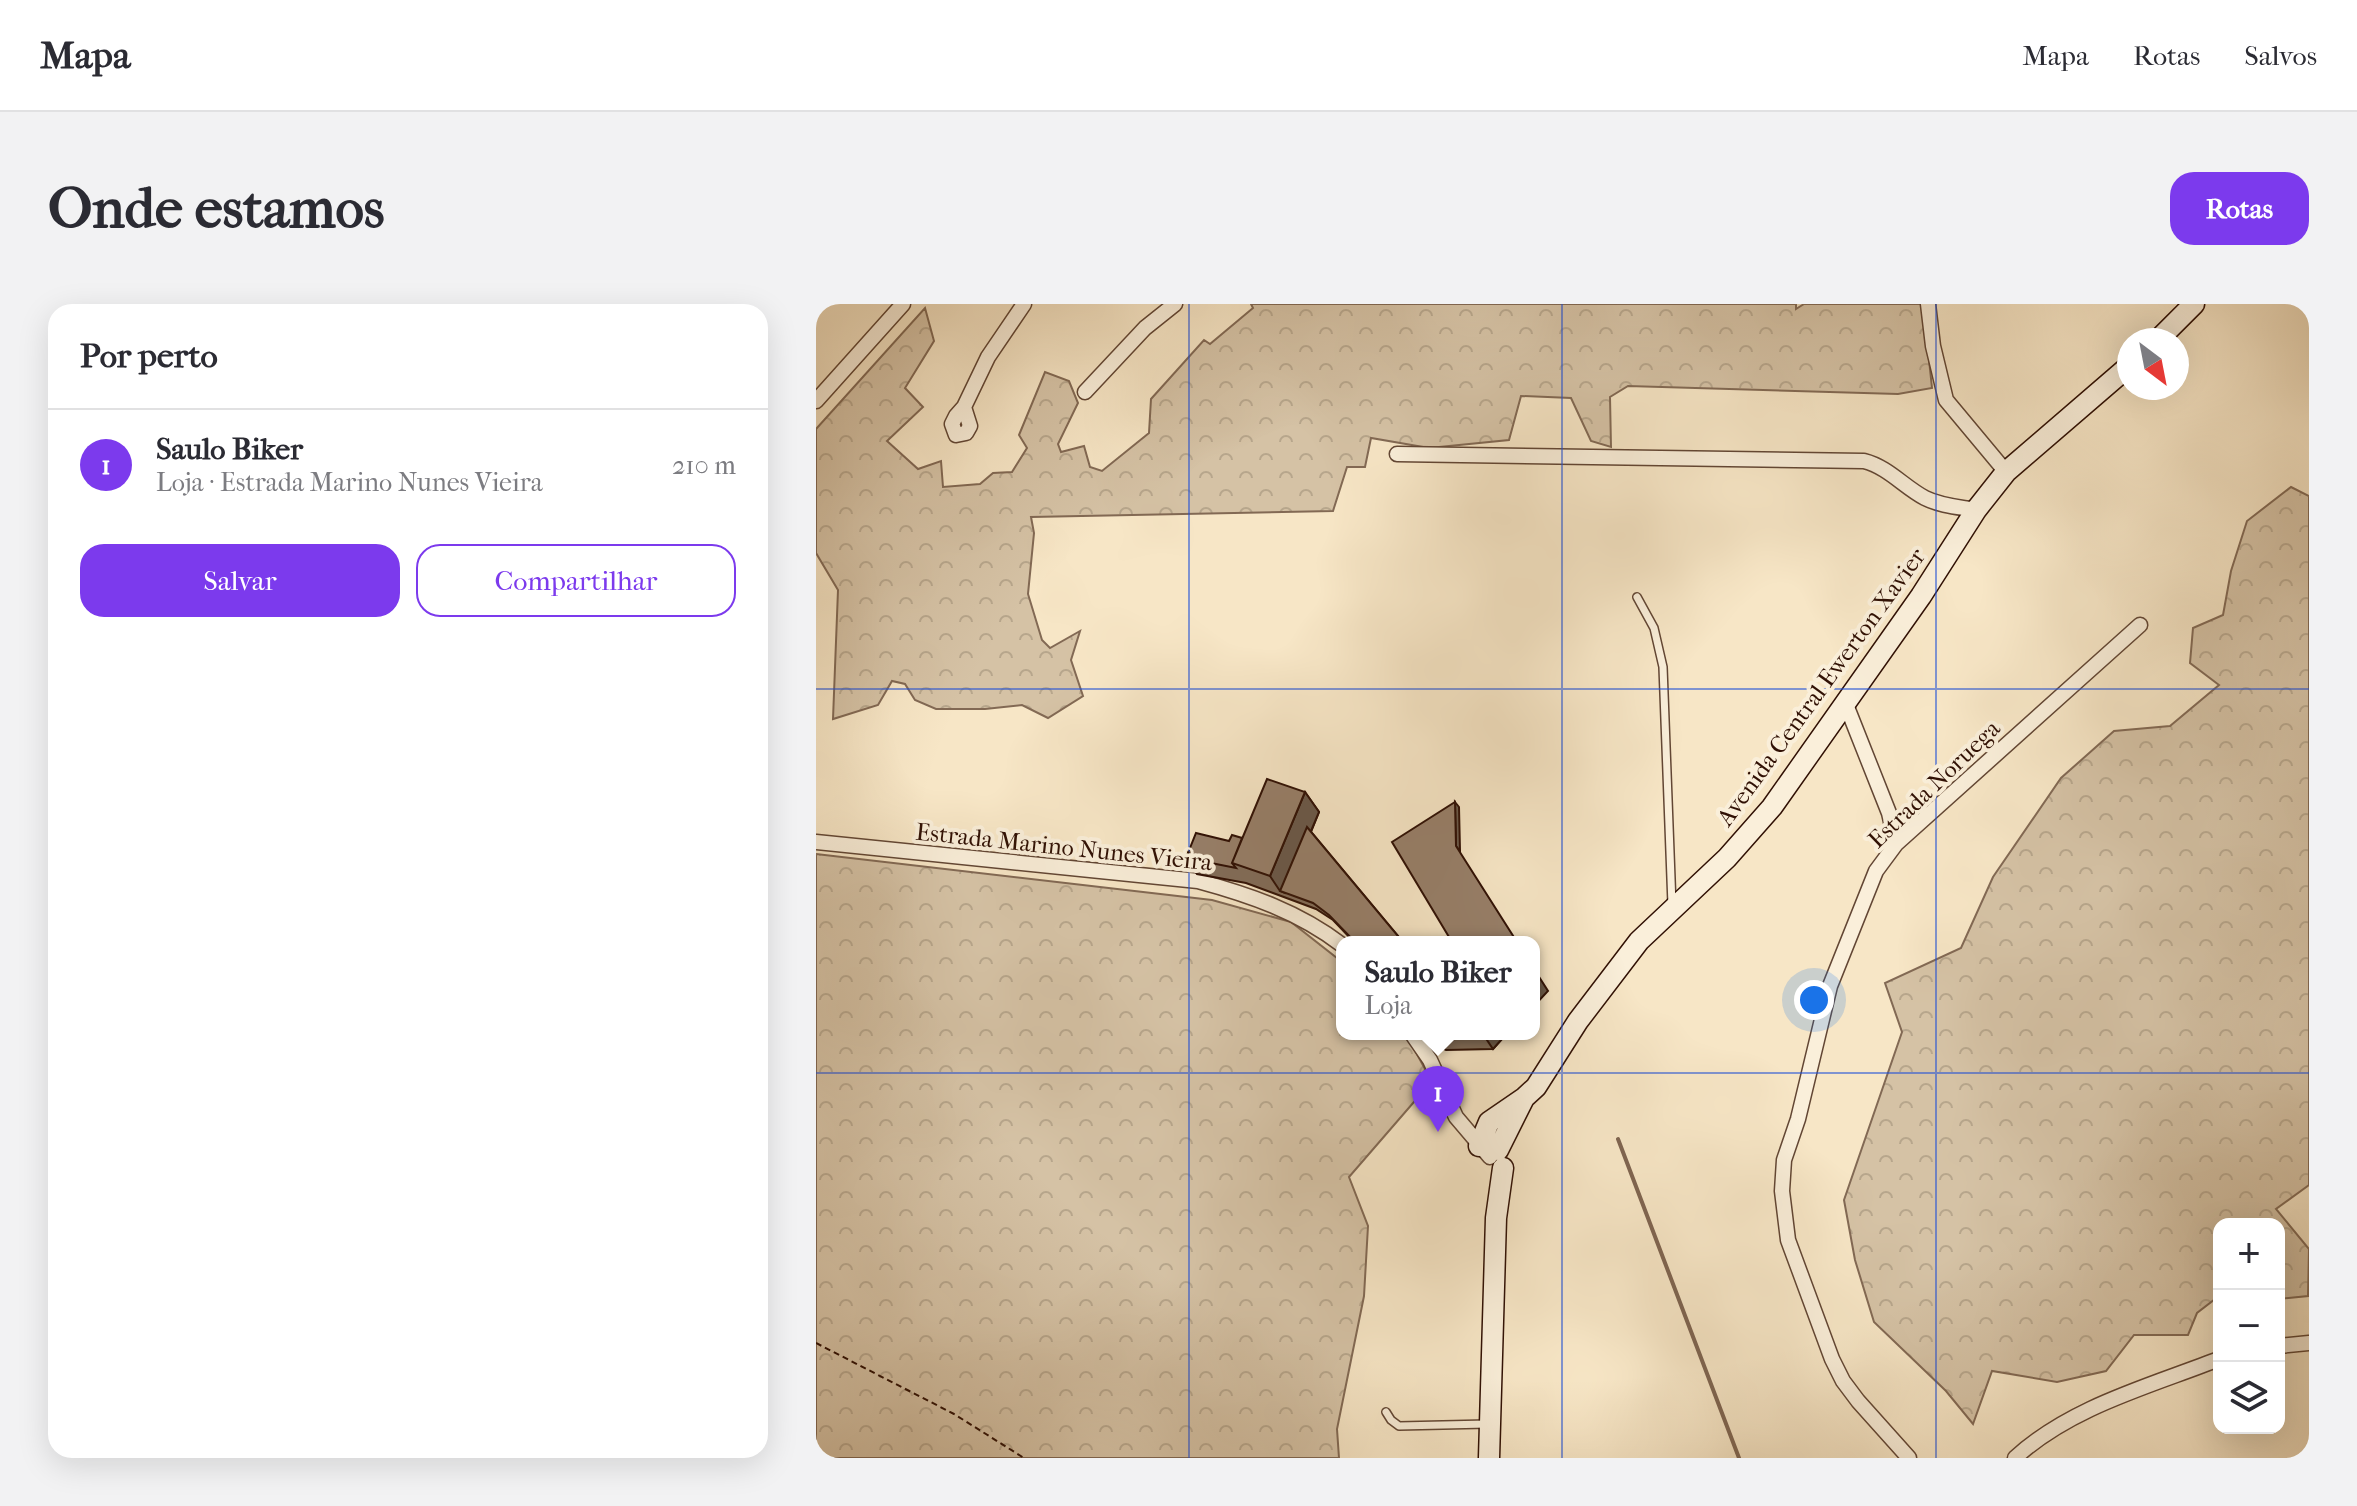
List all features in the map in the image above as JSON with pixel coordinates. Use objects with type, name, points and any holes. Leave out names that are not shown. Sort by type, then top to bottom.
[{"type":"main road","points":[[2170,328],[2194,304]]},
{"type":"main road","name":"Avenida Central Ewerton Xavier","points":[[1495,1157],[1532,1106],[1530,1092],[1578,1021],[1626,957],[1672,907],[1753,832],[1921,596],[1976,510],[2006,472],[2117,376]]},
{"type":"main road","points":[[1489,1458],[1496,1218],[1493,1206],[1495,1157],[1489,1122],[1530,1092]]},
{"type":"street","points":[[816,401],[903,304]]},
{"type":"street","points":[[964,407],[988,357],[1024,304]]},
{"type":"street","points":[[1085,392],[1129,343],[1175,304]]},
{"type":"street","points":[[1928,304],[1933,346],[1946,400],[2006,472]]},
{"type":"street","points":[[1397,454],[1864,461],[1877,464],[1932,501],[1976,510]]},
{"type":"street","name":"Estrada Noruega","points":[[1909,1458],[1843,1381],[1788,1240],[1782,1191],[1784,1160],[1798,1119],[1830,986],[1876,871],[1896,844],[2140,625]]},
{"type":"street","points":[[1845,702],[1889,813],[1896,844]]},
{"type":"street","name":"Estrada Marino Nunes Vieira","points":[[816,842],[1198,881],[1257,897],[1318,926],[1336,940]]},
{"type":"street","points":[[1416,1040],[1430,1060],[1456,1117],[1495,1157]]},
{"type":"street","points":[[2285,1345],[2309,1343]]},
{"type":"street","points":[[2015,1458],[2029,1445],[2072,1418],[2213,1361]]},
{"type":"lane","points":[[1637,597],[1654,628],[1663,667],[1672,907]]},
{"type":"lane","points":[[1386,1412],[1399,1426],[1490,1423]]},
{"type":"path","points":[[816,1343],[954,1414],[1024,1458]]},
{"type":"green space","points":[[1251,304],[1796,304],[1796,309],[1804,304],[1923,304],[1932,388],[1898,394],[1628,386],[1610,397],[1611,447],[1591,441],[1571,398],[1521,396],[1509,440],[1429,448],[1371,438],[1365,467],[1347,467],[1333,511],[1031,517],[1034,533],[1028,594],[1042,640],[1050,648],[1080,631],[1071,660],[1083,696],[1048,718],[1022,705],[936,709],[915,700],[905,684],[892,681],[878,705],[833,719],[838,590],[816,553],[816,429],[925,308],[934,341],[905,388],[923,407],[887,441],[918,469],[941,461],[943,487],[980,484],[993,473],[1012,472],[1027,448],[1019,435],[1045,372],[1069,381],[1078,403],[1058,444],[1061,452],[1084,446],[1090,467],[1102,471],[1149,433],[1151,399],[1204,340],[1210,344],[1253,308]]},
{"type":"green space","points":[[2291,487],[2309,496],[2309,1185],[2276,1209],[2283,1218],[2213,1218],[2213,1301],[2197,1313],[2188,1335],[2134,1335],[2106,1371],[2057,1382],[1992,1371],[1973,1424],[1946,1391],[1874,1322],[1855,1260],[1844,1200],[1902,1032],[1885,983],[1961,948],[1993,877],[2061,778],[2114,731],[2170,726],[2219,685],[2190,663],[2193,628],[2223,615],[2231,571],[2247,521]]},
{"type":"green space","points":[[816,854],[1212,900],[1291,922],[1336,957],[1336,1040],[1409,1040],[1425,1069],[1420,1095],[1349,1177],[1368,1226],[1364,1296],[1337,1429],[1339,1458],[816,1458]]},
{"type":"green space","points":[[2285,1220],[2309,1249],[2308,1296],[2285,1298]]},
{"type":"building","points":[[1267,779],[1305,792],[1270,876],[1232,863]]},
{"type":"building","points":[[1455,802],[1456,846],[1513,936],[1448,936],[1392,842]]},
{"type":"building","points":[[1307,827],[1398,936],[1349,936],[1313,903],[1280,891]]},
{"type":"building","points":[[1196,833],[1229,841],[1232,835],[1242,838],[1232,863],[1236,868],[1186,858]]},
{"type":"waterway","points":[[1618,1139],[1739,1458]]},
{"type":"place","name":"Saulo Biker","points":[[1438,1132]]}]
